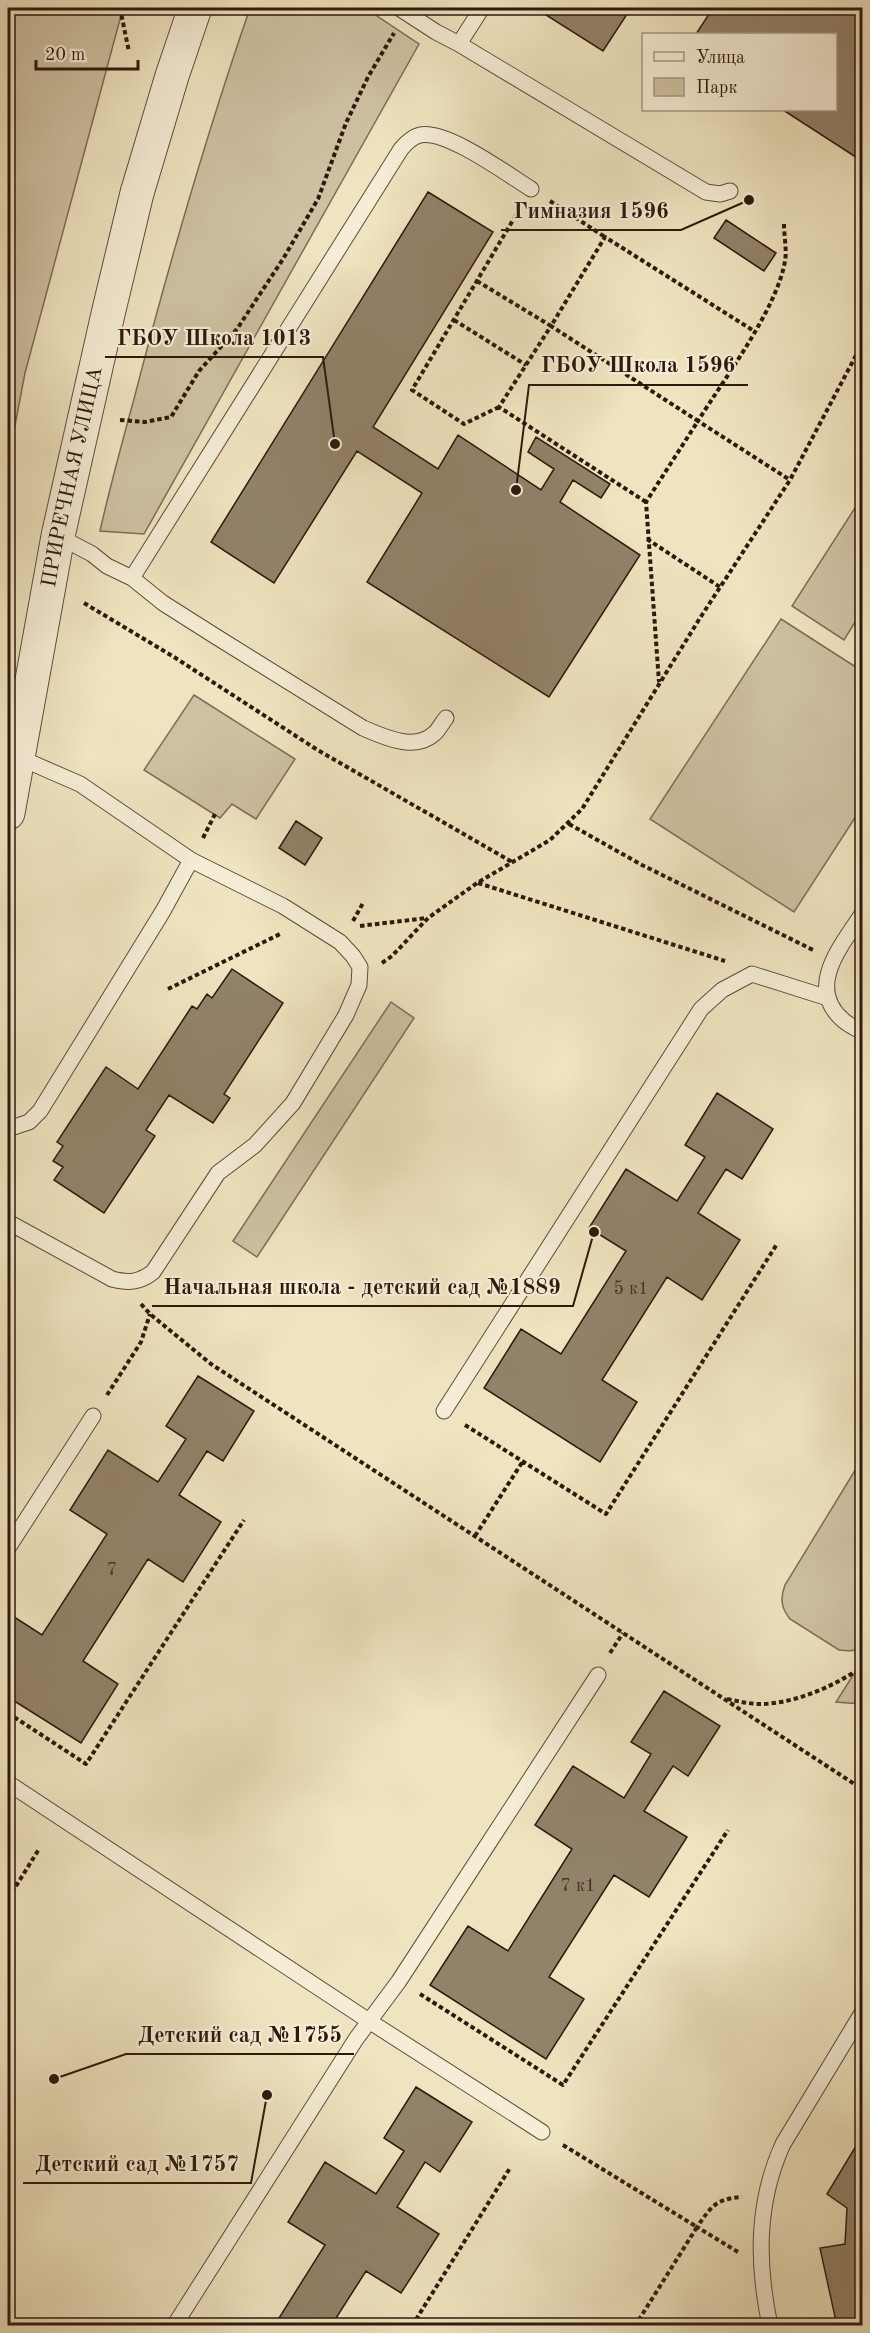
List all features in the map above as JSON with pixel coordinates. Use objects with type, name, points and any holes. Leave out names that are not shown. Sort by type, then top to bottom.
[{"type":"street","name":"ПРИРЕЧНАЯ УЛИЦА","points":[[8,813],[58,536],[137,193],[195,8]]},
{"type":"lane","points":[[459,44],[482,8]]},
{"type":"lane","points":[[403,10],[436,32],[706,192],[720,194],[730,191]]},
{"type":"lane","points":[[132,578],[401,149],[411,139],[421,135],[452,140],[531,189]]},
{"type":"lane","points":[[58,536],[92,554],[107,566],[132,578],[163,603],[363,728],[406,742],[423,741],[435,733],[446,718]]},
{"type":"lane","points":[[8,1222],[112,1279],[124,1282],[144,1280],[153,1272],[219,1173],[255,1145],[293,1103],[346,1015],[360,985],[360,967],[340,942],[283,906],[191,860],[80,784],[18,757]]},
{"type":"lane","points":[[8,1129],[28,1122],[40,1111],[158,920],[191,860]]},
{"type":"lane","points":[[862,914],[835,957],[825,984],[828,998],[842,1019],[862,1032]]},
{"type":"lane","points":[[444,1411],[702,1009],[722,990],[752,974],[828,998]]},
{"type":"lane","points":[[8,1548],[93,1416]]},
{"type":"lane","points":[[174,2325],[369,2021],[399,1981],[598,1675]]},
{"type":"lane","points":[[8,1783],[542,2132]]},
{"type":"lane","points":[[770,2325],[761,2267],[761,2221],[772,2167],[783,2144],[862,2013]]},
{"type":"path","points":[[120,8],[129,52]]},
{"type":"path","points":[[86,416],[145,422],[171,417],[199,371],[237,329],[284,259],[318,200],[351,113],[403,10]]},
{"type":"path","points":[[605,237],[499,407],[464,424],[412,390],[531,189],[754,331]]},
{"type":"path","points":[[659,683],[646,502],[754,331],[776,290],[786,260],[784,224]]},
{"type":"path","points":[[477,281],[790,480]]},
{"type":"path","points":[[454,320],[526,365]]},
{"type":"path","points":[[360,967],[380,965],[392,956],[428,918],[477,883],[550,840],[582,809],[659,683],[790,480],[862,344]]},
{"type":"path","points":[[499,407],[646,502]]},
{"type":"path","points":[[647,539],[720,587]]},
{"type":"path","points":[[84,603],[174,657],[316,749],[512,862]]},
{"type":"path","points":[[568,824],[642,865],[807,948]]},
{"type":"path","points":[[477,883],[727,962],[752,974]]},
{"type":"path","points":[[168,989],[306,922],[349,927],[428,918]]},
{"type":"path","points":[[444,1411],[606,1514],[777,1244]]},
{"type":"path","points":[[124,1282],[150,1314],[211,1364],[862,1789]]},
{"type":"path","points":[[93,1416],[141,1342],[150,1314]]},
{"type":"path","points":[[475,1536],[523,1461]]},
{"type":"path","points":[[8,1713],[86,1764],[244,1520]]},
{"type":"path","points":[[724,1699],[755,1704],[776,1702],[811,1693],[849,1676],[862,1667]]},
{"type":"path","points":[[399,1981],[563,2085],[728,1830]]},
{"type":"path","points":[[8,1899],[39,1849]]},
{"type":"path","points":[[542,2132],[761,2267]]},
{"type":"path","points":[[412,2325],[510,2168]]},
{"type":"path","points":[[635,2325],[714,2203],[722,2199],[766,2193]]},
{"type":"green space","points":[[8,8],[123,8],[25,373],[8,462]]},
{"type":"green space","points":[[250,8],[365,8],[419,44],[144,534],[100,531],[174,251]]},
{"type":"green space","points":[[862,497],[862,611],[844,640],[792,606]]},
{"type":"green space","points":[[781,619],[862,671],[862,807],[794,912],[650,819]]},
{"type":"green space","points":[[194,695],[295,759],[256,819],[232,804],[220,818],[144,770]]},
{"type":"green space","points":[[391,1002],[414,1018],[257,1257],[233,1241]]},
{"type":"green space","points":[[862,1459],[862,1647],[845,1651],[839,1650],[790,1619],[783,1607],[782,1594],[785,1585]]},
{"type":"green space","points":[[862,1661],[862,1704],[836,1702]]},
{"type":"building","points":[[535,8],[631,8],[603,51]]},
{"type":"building","points":[[713,8],[862,8],[862,161],[785,111],[837,111],[837,33],[697,33]]},
{"type":"building","points":[[428,192],[493,232],[373,427],[438,469],[458,435],[541,490],[554,469],[528,452],[536,437],[610,484],[601,498],[573,480],[560,502],[640,555],[549,697],[367,582],[422,493],[357,451],[274,583],[211,542]]},
{"type":"building","points":[[726,220],[776,253],[764,271],[714,238]]},
{"type":"building","points":[[296,821],[322,838],[305,865],[279,848]]},
{"type":"building","points":[[232,969],[283,1003],[224,1094],[230,1098],[213,1123],[169,1095],[146,1130],[155,1136],[104,1213],[54,1180],[63,1167],[53,1161],[63,1146],[57,1142],[106,1067],[138,1089],[192,1006],[197,1009],[207,994],[212,998]]},
{"type":"building","points":[[717,1093],[773,1129],[742,1179],[726,1169],[698,1213],[740,1240],[702,1300],[667,1277],[602,1380],[637,1402],[600,1462],[484,1388],[521,1329],[561,1354],[626,1251],[589,1228],[626,1169],[677,1201],[705,1157],[685,1145]]},
{"type":"building","points":[[198,1376],[254,1411],[223,1461],[207,1451],[179,1495],[221,1522],[183,1582],[148,1559],[83,1661],[118,1684],[81,1743],[8,1697],[8,1613],[42,1635],[107,1534],[70,1510],[108,1450],[158,1482],[186,1439],[166,1426]]},
{"type":"building","points":[[664,1691],[720,1726],[688,1776],[673,1766],[644,1811],[687,1837],[649,1897],[614,1875],[549,1977],[584,1999],[546,2059],[430,1985],[468,1926],[508,1951],[572,1849],[535,1825],[573,1766],[624,1798],[651,1754],[631,1742]]},
{"type":"building","points":[[416,2087],[472,2122],[440,2172],[425,2162],[397,2207],[439,2234],[401,2293],[366,2271],[331,2326],[274,2326],[325,2245],[288,2222],[325,2162],[376,2194],[404,2151],[384,2138]]},
{"type":"building","points":[[862,2136],[862,2326],[837,2326],[820,2248],[845,2244],[847,2208],[827,2194]]},
{"type":"place","name":"Гимназия 1596","points":[[749,200]]},
{"type":"place","name":"ГБОУ Школа 1013","points":[[335,444]]},
{"type":"place","name":"ГБОУ Школа 1596","points":[[516,490]]},
{"type":"place","name":"Начальная школа - детский сад №1889","points":[[594,1232]]},
{"type":"place","name":"Детский сад №1755","points":[[54,2079]]},
{"type":"place","name":"Детский сад №1757","points":[[267,2095]]}]
